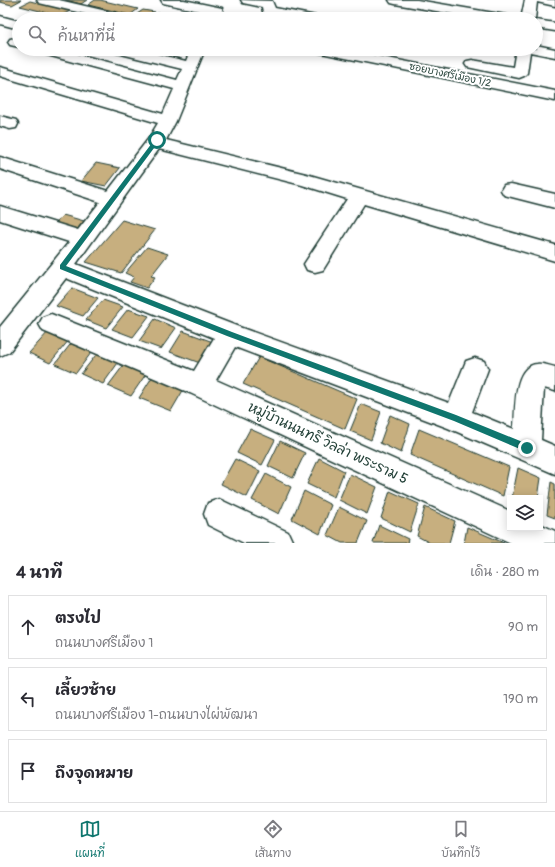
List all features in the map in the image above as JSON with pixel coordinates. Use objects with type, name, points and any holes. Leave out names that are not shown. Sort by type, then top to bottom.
[{"type":"street","points":[[43,0],[94,12]]},
{"type":"street","points":[[167,0],[218,10]]},
{"type":"street","points":[[246,0],[268,4],[268,9],[277,12]]},
{"type":"street","points":[[395,0],[465,12]]},
{"type":"street","points":[[529,12],[531,0]]},
{"type":"street","points":[[542,0],[555,2]]},
{"type":"street","points":[[0,20],[12,23]]},
{"type":"street","points":[[543,25],[555,28]]},
{"type":"street","points":[[543,51],[555,53]]},
{"type":"street","points":[[68,56],[182,86]]},
{"type":"street","points":[[4,332],[62,267],[155,143],[168,121],[194,58],[177,56]]},
{"type":"street","name":"ซอยบางศรีเมือง 1/2","points":[[355,56],[552,96]]},
{"type":"street","points":[[460,62],[519,73],[522,56]]},
{"type":"street","points":[[0,71],[74,92],[99,102],[168,121]]},
{"type":"street","points":[[552,96],[555,80]]},
{"type":"street","points":[[155,143],[306,180],[555,253]]},
{"type":"street","points":[[0,163],[112,199]]},
{"type":"street","points":[[511,190],[555,201]]},
{"type":"street","points":[[315,264],[358,196]]},
{"type":"street","points":[[0,213],[82,239]]},
{"type":"street","points":[[62,267],[230,334],[456,418],[555,460]]},
{"type":"street","name":"หมู่บ้านนนทรี วิลล่า พระราม 5","points":[[51,324],[200,385],[507,526]]},
{"type":"street","points":[[200,385],[230,334]]},
{"type":"street","points":[[456,418],[475,370]]},
{"type":"street","points":[[527,448],[531,381],[538,376],[555,378]]},
{"type":"street","points":[[219,514],[277,543]]},
{"type":"building","points":[[0,0],[21,0],[12,5],[0,2]]},
{"type":"building","points":[[65,0],[87,0],[81,4]]},
{"type":"building","points":[[95,0],[100,0],[138,9],[134,12],[117,12],[88,5]]},
{"type":"building","points":[[30,1],[70,11],[44,12],[20,6]]},
{"type":"building","points":[[143,10],[155,12],[140,12]]},
{"type":"building","points":[[96,163],[120,168],[106,186],[81,181]]},
{"type":"building","points":[[63,215],[84,221],[77,229],[56,223]]},
{"type":"building","points":[[122,220],[155,230],[121,273],[86,262]]},
{"type":"building","points":[[147,247],[168,254],[151,276],[155,277],[147,288],[130,282],[134,277],[125,273]]},
{"type":"building","points":[[72,288],[98,298],[83,316],[56,306]]},
{"type":"building","points":[[103,300],[123,307],[106,328],[86,320]]},
{"type":"building","points":[[128,309],[149,316],[133,337],[112,329]]},
{"type":"building","points":[[155,319],[176,328],[161,349],[139,341]]},
{"type":"building","points":[[49,331],[69,340],[50,363],[29,353]]},
{"type":"building","points":[[183,331],[213,342],[200,363],[170,352]]},
{"type":"building","points":[[73,341],[94,349],[76,373],[55,364]]},
{"type":"building","points":[[99,351],[120,360],[103,384],[81,374]]},
{"type":"building","points":[[259,357],[357,399],[345,429],[243,384]]},
{"type":"building","points":[[126,362],[148,371],[131,396],[108,386]]},
{"type":"building","points":[[154,374],[185,387],[171,411],[139,398]]},
{"type":"building","points":[[361,404],[381,412],[371,440],[350,431]]},
{"type":"building","points":[[390,415],[410,424],[401,453],[380,443]]},
{"type":"building","points":[[250,429],[275,440],[262,465],[237,453]]},
{"type":"building","points":[[419,429],[509,467],[503,496],[410,455]]},
{"type":"building","points":[[280,441],[305,453],[293,478],[268,466]]},
{"type":"building","points":[[319,458],[344,471],[334,497],[307,484]]},
{"type":"building","points":[[235,459],[260,471],[247,497],[221,484]]},
{"type":"building","points":[[518,468],[541,478],[538,495],[513,495]]},
{"type":"building","points":[[266,474],[291,487],[279,514],[252,500]]},
{"type":"building","points":[[350,474],[377,487],[367,514],[339,500]]},
{"type":"building","points":[[551,482],[555,484],[555,518],[547,515]]},
{"type":"building","points":[[304,491],[331,505],[320,534],[292,519]]},
{"type":"building","points":[[390,491],[419,504],[410,532],[381,518]]},
{"type":"building","points":[[339,507],[367,521],[358,543],[342,543],[327,535]]},
{"type":"building","points":[[425,507],[455,521],[449,543],[430,543],[417,536]]},
{"type":"building","points":[[379,525],[408,539],[407,543],[373,543]]},
{"type":"building","points":[[467,527],[504,543],[464,543]]},
{"type":"route","points":[[157,140],[62,267],[230,334],[456,418],[527,448]]}]
